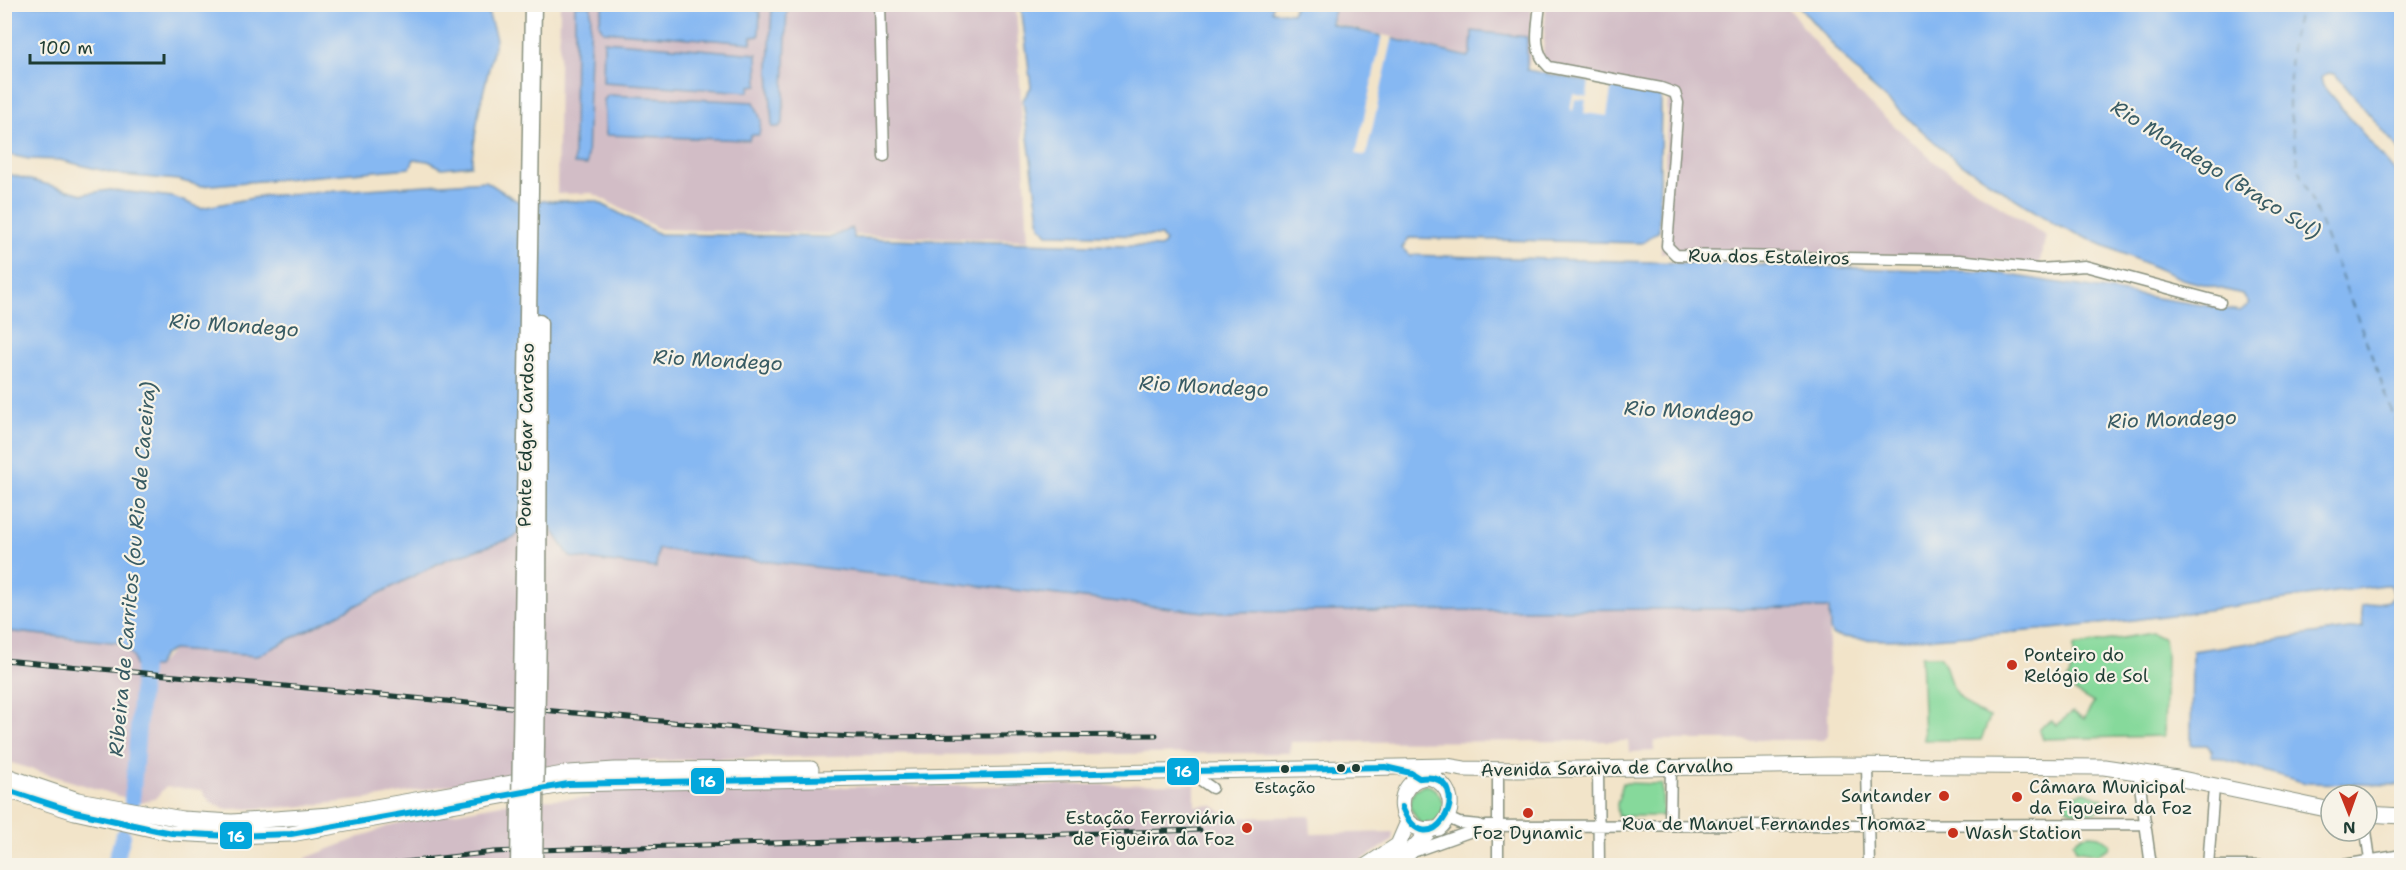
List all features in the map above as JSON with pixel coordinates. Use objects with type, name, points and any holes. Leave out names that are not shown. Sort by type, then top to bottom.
[{"type":"main road","name":"Ponte Edgar Cardoso","points":[[519,866],[533,4]]},
{"type":"main road","name":"Ponte Edgar Cardoso","points":[[534,866],[544,4]]},
{"type":"main road","name":"Avenida Saraiva de Carvalho","points":[[615,776],[1446,766],[1498,770],[1598,770],[1671,766],[2082,766],[2138,771],[2319,808]]},
{"type":"main road","points":[[1385,767],[1442,782],[1447,788],[1450,801],[1439,826],[1408,854],[1388,866]]},
{"type":"main road","points":[[1385,767],[1398,779],[1405,792]]},
{"type":"main road","points":[[1439,826],[1418,828],[1408,822],[1402,807],[1405,792],[1413,782],[1448,769],[1464,769]]},
{"type":"main road","points":[[1447,788],[1455,771],[1464,769]]},
{"type":"main road","points":[[4,775],[78,800],[182,819],[232,822],[330,815],[569,773],[615,776]]},
{"type":"main road","points":[[4,789],[75,812],[156,830],[230,836],[291,834],[615,776]]},
{"type":"main road","points":[[2379,815],[2402,816]]},
{"type":"main road","points":[[1366,866],[1398,845],[1408,822]]},
{"type":"street","points":[[880,4],[884,156]]},
{"type":"street","name":"Rua dos Estaleiros","points":[[1540,4],[1537,42],[1539,58],[1549,67],[1661,87],[1675,93],[1678,103],[1667,246],[1676,255],[1959,260],[2038,269],[2085,266],[2220,302]]},
{"type":"street","points":[[1867,765],[1869,866]]},
{"type":"street","points":[[1670,824],[1671,766]]},
{"type":"street","points":[[1498,770],[1498,866]]},
{"type":"street","points":[[1598,770],[1599,866]]},
{"type":"street","points":[[2138,771],[2151,866]]},
{"type":"street","points":[[1075,772],[1095,777],[1196,777],[1212,788]]},
{"type":"street","points":[[2208,865],[2214,787]]},
{"type":"street","points":[[1439,826],[1459,823],[1486,825]]},
{"type":"street","name":"Rua de Manuel Fernandes Thomaz","points":[[1408,854],[1486,825],[2145,824]]},
{"type":"street","points":[[1439,826],[1463,832]]},
{"type":"street","points":[[2367,843],[2368,862]]},
{"type":"street","points":[[2338,866],[2398,859]]},
{"type":"street","points":[[2195,866],[2323,866]]},
{"type":"shaded area","points":[[560,5],[1016,5],[1028,240],[659,229],[592,193],[557,194]]},
{"type":"shaded area","points":[[1335,5],[1532,5],[1529,66],[1468,56],[1333,23]]},
{"type":"shaded area","points":[[1546,5],[1786,5],[1847,83],[1937,164],[2046,236],[2039,265],[1959,256],[1661,253],[1668,95],[1542,69]]},
{"type":"shaded area","points":[[545,519],[656,568],[658,549],[1205,612],[1829,608],[1828,735],[1823,740],[1655,740],[1654,751],[1629,752],[1628,741],[1291,742],[1290,753],[867,755],[610,762],[557,766],[369,799],[294,807],[227,809],[211,803],[202,790],[165,787],[156,798],[142,803],[5,761],[5,631],[121,643],[133,656],[156,667],[173,650],[257,656],[445,560],[513,539],[528,522]]},
{"type":"shaded area","points":[[1195,784],[1195,806],[1212,805],[1230,818],[1310,816],[1311,834],[1393,832],[1392,841],[1352,866],[306,866],[306,858],[394,824],[523,800],[589,798],[589,789]]},
{"type":"green space","points":[[2152,633],[2164,639],[2166,652],[2164,736],[2043,739],[2039,728],[2051,721],[2056,725],[2073,712],[2084,719],[2094,703],[2065,686],[2074,664],[2074,646]]},
{"type":"green space","points":[[1921,656],[1940,656],[1951,683],[1962,699],[1972,708],[1990,717],[1981,740],[1924,740]]},
{"type":"green space","points":[[1623,783],[1662,784],[1663,816],[1618,816],[1617,804]]},
{"type":"green space","points":[[1425,785],[1439,795],[1443,812],[1435,821],[1421,824],[1412,811],[1411,799],[1415,789]]},
{"type":"green space","points":[[2085,792],[2103,799],[2102,807],[2095,812],[2084,814],[2071,811],[2066,806],[2070,798]]},
{"type":"green space","points":[[2083,836],[2099,836],[2110,844],[2109,848],[2098,854],[2076,850],[2073,842]]},
{"type":"water","points":[[727,4],[754,8],[760,12],[759,36],[752,37],[751,43],[603,31],[599,24],[603,5]]},
{"type":"water","points":[[1273,4],[1272,11],[1292,13],[1295,5],[1335,5],[1331,24],[1468,57],[1471,53],[1472,31],[1527,37],[1527,70],[1661,96],[1659,231],[1642,243],[1409,238],[1402,248],[1409,255],[1990,272],[2240,311],[2249,304],[2242,294],[2182,279],[2056,225],[1954,159],[1863,79],[1798,5],[2401,5],[2401,152],[2335,74],[2327,73],[2321,78],[2323,86],[2401,179],[2401,785],[2306,783],[2211,756],[2212,751],[2207,745],[2191,745],[2192,651],[2363,627],[2361,606],[2389,601],[2393,596],[2390,585],[2076,626],[1883,640],[1832,635],[1829,608],[1205,612],[658,549],[656,568],[570,557],[545,519],[528,522],[514,538],[445,560],[257,656],[173,650],[163,655],[156,667],[135,666],[133,656],[121,643],[5,631],[4,173],[83,194],[110,190],[173,197],[201,208],[263,196],[486,181],[517,201],[596,201],[659,234],[832,237],[851,228],[854,238],[1161,247],[1165,242],[1161,236],[1047,234],[1040,226],[1023,100],[1031,87],[1021,5]]},
{"type":"water","points":[[4,5],[486,5],[496,39],[479,110],[471,165],[442,168],[428,161],[414,159],[410,168],[201,186],[178,180],[121,175],[60,160],[29,159],[5,154]]},
{"type":"water","points":[[575,5],[591,5],[587,165],[574,164]]},
{"type":"water","points":[[772,5],[787,5],[783,122],[779,127],[772,127],[769,68]]},
{"type":"water","points":[[604,41],[757,54],[758,85],[750,86],[749,92],[603,82]]},
{"type":"water","points":[[608,95],[754,102],[761,120],[759,135],[751,135],[749,140],[606,135],[604,100]]},
{"type":"pier","points":[[1382,35],[1393,37],[1366,156],[1356,154]]},
{"type":"pier","points":[[1589,81],[1612,85],[1607,116],[1584,113],[1586,100],[1575,99],[1573,111],[1570,110],[1573,94],[1587,97]]},
{"type":"waterway","name":"Ribeira de Carritos (ou Rio de Caceira)","points":[[132,801],[145,644]]},
{"type":"waterway","points":[[114,866],[123,836]]},
{"type":"ferry route","points":[[2301,4],[2291,44],[2289,107],[2299,168],[2402,439]]},
{"type":"railway","points":[[4,660],[812,735],[856,737],[1156,735]]},
{"type":"railway","points":[[396,863],[494,852],[538,850],[1200,830]]},
{"type":"transit line","name":"16","points":[[4,789],[75,812],[156,830],[230,836],[291,834],[568,784],[1385,767],[1411,773],[1419,778]]},
{"type":"transit line","name":"16","points":[[1402,807],[1413,824],[1424,830],[1434,828],[1443,820],[1449,808],[1450,796],[1445,785],[1433,778],[1419,778]]},
{"type":"place","name":"Ponteiro do Relógio de Sol","points":[[2012,665]]},
{"type":"place","name":"Estação","points":[[1285,769]]},
{"type":"place","name":"Santander","points":[[1944,796]]},
{"type":"place","name":"Câmara Municipal da Figueira da Foz","points":[[2017,797]]},
{"type":"place","name":"Foz Dynamic","points":[[1528,813]]},
{"type":"place","name":"Estação Ferroviária de Figueira da Foz","points":[[1247,828]]},
{"type":"place","name":"Wash Station","points":[[1953,833]]},
{"type":"water label","name":"Rio Mondego (Braço Sul)","points":[[2216,169]]},
{"type":"water label","name":"Rio Mondego","points":[[234,325]]},
{"type":"water label","name":"Rio Mondego","points":[[718,360]]},
{"type":"water label","name":"Rio Mondego","points":[[1204,386]]},
{"type":"water label","name":"Rio Mondego","points":[[1689,411]]},
{"type":"water label","name":"Rio Mondego","points":[[2172,419]]}]
